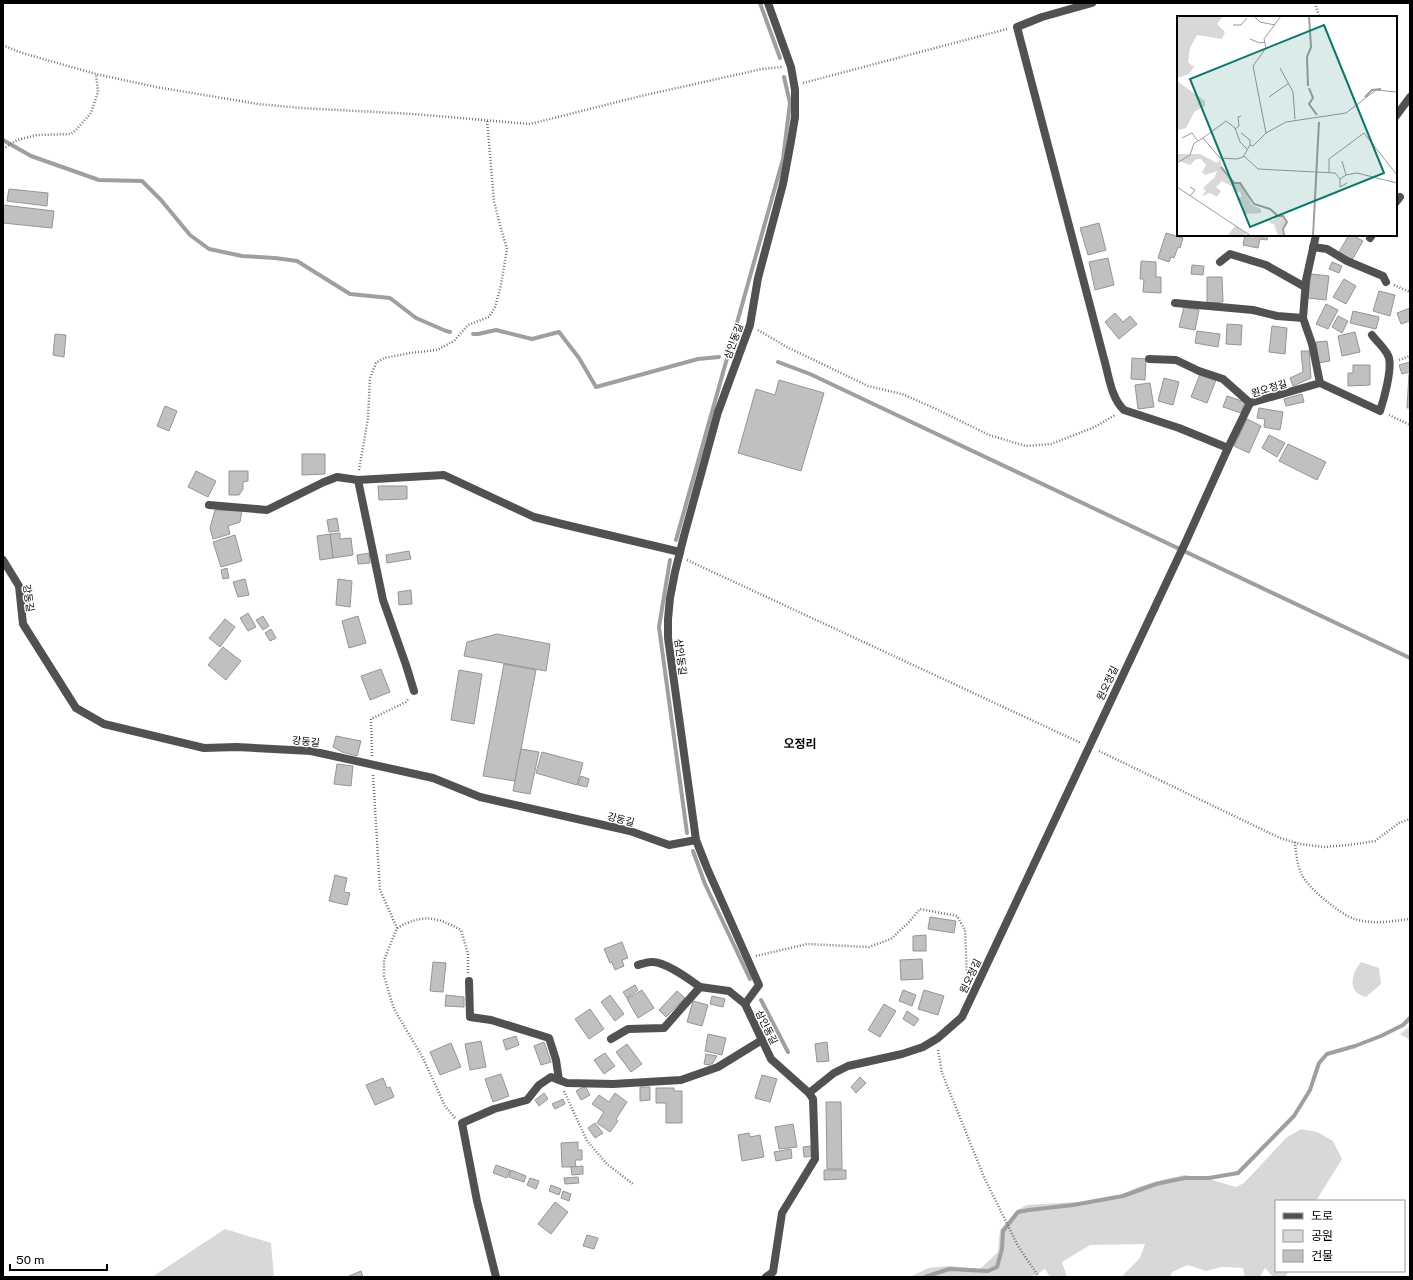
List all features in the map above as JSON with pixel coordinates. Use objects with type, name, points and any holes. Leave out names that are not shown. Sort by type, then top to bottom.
[{"type":"street","name":"삼인동길","points":[[768,3],[790,67],[794,85],[795,117],[792,141],[783,184],[758,278],[750,325],[718,412],[679,554],[670,598],[668,638],[696,840],[759,985],[745,1004],[771,1059],[809,1093]]},
{"type":"street","points":[[1092,3],[1042,17],[1017,27],[1114,394],[1119,405],[1124,410],[1179,428],[1228,448]]},
{"type":"street","points":[[1397,115],[1410,97]]},
{"type":"street","points":[[1316,236],[1305,287],[1303,318],[1312,344],[1320,383],[1380,411],[1388,379],[1389,358],[1372,335]]},
{"type":"street","points":[[1313,247],[1327,249],[1347,261],[1383,276],[1386,282]]},
{"type":"street","points":[[1220,262],[1230,254],[1266,265],[1305,287]]},
{"type":"street","points":[[1175,303],[1253,310],[1277,316],[1303,318]]},
{"type":"street","points":[[1149,359],[1176,360],[1199,371],[1223,379],[1250,403]]},
{"type":"street","name":"원오정길","points":[[809,1093],[834,1073],[848,1066],[909,1052],[923,1047],[938,1038],[962,1017],[1250,403],[1320,383]]},
{"type":"street","points":[[209,505],[267,510],[337,478],[358,480],[444,475],[534,517],[679,554]]},
{"type":"street","points":[[358,480],[383,600],[414,691]]},
{"type":"street","name":"강동길","points":[[3,560],[19,586],[23,624],[76,708],[104,724],[204,748],[237,747],[311,751],[433,778],[480,797],[630,831],[669,845],[696,840]]},
{"type":"street","points":[[638,965],[651,961],[667,966],[700,987],[729,992],[745,1004]]},
{"type":"street","points":[[469,981],[470,1017],[491,1020],[549,1038],[556,1060],[559,1080]]},
{"type":"street","points":[[611,1039],[628,1029],[664,1028],[700,987]]},
{"type":"street","points":[[496,1277],[477,1201],[462,1123],[494,1109],[527,1100],[539,1085],[551,1077],[567,1083],[614,1084],[680,1080],[718,1067],[762,1040]]},
{"type":"street","points":[[766,1277],[773,1272],[782,1213],[815,1159],[813,1099],[809,1093]]},
{"type":"path","points":[[1315,3],[1319,16]]},
{"type":"path","points":[[794,85],[1017,27]]},
{"type":"path","points":[[3,45],[19,52],[96,74],[156,88],[258,104],[301,108],[413,114],[530,124],[762,68],[790,67]]},
{"type":"path","points":[[3,150],[17,140],[37,135],[71,134],[76,130],[91,113],[96,99],[98,92],[96,74]]},
{"type":"path","points":[[358,480],[368,418],[370,378],[376,363],[384,358],[437,350],[454,341],[468,325],[489,317],[495,307],[501,285],[507,249],[494,201],[487,120]]},
{"type":"path","points":[[1386,282],[1410,292]]},
{"type":"path","points":[[750,325],[785,346],[868,386],[902,394],[989,435],[1026,446],[1051,444],[1095,427],[1124,410]]},
{"type":"path","points":[[1380,411],[1410,425]]},
{"type":"path","points":[[679,554],[1089,746],[1280,838],[1324,848],[1375,841],[1399,823],[1410,819]]},
{"type":"path","points":[[414,691],[406,702],[371,719],[372,764],[380,890],[396,928],[384,960],[384,976],[394,1009],[423,1058],[445,1106],[462,1126]]},
{"type":"path","points":[[1295,842],[1296,857],[1300,870],[1307,884],[1345,914],[1354,919],[1364,921],[1410,919]]},
{"type":"path","points":[[747,958],[807,944],[869,948],[891,939],[920,909],[957,916],[965,930],[967,976]]},
{"type":"path","points":[[396,928],[425,917],[446,922],[461,930],[468,954],[469,981]]},
{"type":"path","points":[[938,1038],[938,1056],[942,1073],[984,1177],[1018,1246],[1039,1277]]},
{"type":"path","points":[[559,1080],[587,1141],[607,1164],[633,1184]]},
{"type":"green space","points":[[1361,962],[1379,968],[1381,984],[1366,997],[1356,992],[1353,987],[1353,977]]},
{"type":"green space","points":[[1410,1026],[1410,1040],[1400,1034]]},
{"type":"green space","points":[[1301,1129],[1317,1132],[1333,1141],[1342,1159],[1317,1200],[1275,1200],[1275,1272],[1288,1272],[1285,1277],[1273,1277],[1265,1268],[1260,1277],[1245,1277],[1243,1268],[1222,1267],[1206,1271],[1188,1265],[1172,1272],[1170,1277],[1125,1277],[1123,1275],[1140,1258],[1145,1244],[1090,1245],[1062,1262],[1067,1277],[1050,1277],[1045,1269],[1032,1277],[910,1277],[928,1268],[950,1266],[980,1269],[998,1252],[1000,1230],[1017,1210],[1027,1205],[1110,1200],[1138,1187],[1185,1175],[1212,1180],[1236,1187],[1244,1183],[1286,1138]]},
{"type":"green space","points":[[225,1229],[271,1243],[274,1277],[152,1277]]},
{"type":"building","points":[[9,189],[48,193],[47,206],[7,201]]},
{"type":"building","points":[[3,205],[54,211],[52,228],[3,223]]},
{"type":"building","points":[[1099,223],[1106,250],[1088,255],[1080,228]]},
{"type":"building","points":[[1166,233],[1183,238],[1180,248],[1178,247],[1174,258],[1171,257],[1169,262],[1158,258]]},
{"type":"building","points":[[1245,236],[1268,236],[1267,240],[1260,239],[1258,248],[1243,245]]},
{"type":"building","points":[[1348,236],[1354,236],[1363,241],[1352,260],[1339,252]]},
{"type":"building","points":[[1108,258],[1114,285],[1095,290],[1089,262]]},
{"type":"building","points":[[1141,261],[1156,262],[1156,277],[1161,277],[1161,293],[1143,292],[1144,279],[1140,279]]},
{"type":"building","points":[[1332,262],[1342,266],[1339,273],[1329,269]]},
{"type":"building","points":[[1192,265],[1204,266],[1203,275],[1191,274]]},
{"type":"building","points":[[1311,274],[1329,276],[1326,300],[1308,298]]},
{"type":"building","points":[[1207,277],[1222,277],[1223,302],[1207,303]]},
{"type":"building","points":[[1344,279],[1356,286],[1346,304],[1333,297]]},
{"type":"building","points":[[1379,291],[1395,295],[1390,316],[1373,311]]},
{"type":"building","points":[[1326,304],[1338,310],[1328,329],[1316,324]]},
{"type":"building","points":[[1184,307],[1199,310],[1195,330],[1179,327]]},
{"type":"building","points":[[1410,308],[1410,321],[1401,324],[1397,313]]},
{"type":"building","points":[[1353,311],[1379,317],[1376,329],[1350,323]]},
{"type":"building","points":[[1115,313],[1123,322],[1130,316],[1137,324],[1119,339],[1105,322]]},
{"type":"building","points":[[1338,316],[1348,321],[1342,333],[1332,327]]},
{"type":"building","points":[[1227,324],[1242,325],[1241,345],[1226,344]]},
{"type":"building","points":[[1272,326],[1287,328],[1285,354],[1269,352]]},
{"type":"building","points":[[1197,331],[1220,334],[1218,347],[1195,343]]},
{"type":"building","points":[[1355,332],[1360,352],[1342,356],[1338,336]]},
{"type":"building","points":[[55,334],[66,335],[64,357],[53,355]]},
{"type":"building","points":[[1327,341],[1330,361],[1319,363],[1316,342]]},
{"type":"building","points":[[1301,351],[1309,351],[1311,378],[1293,386],[1290,378],[1303,372]]},
{"type":"building","points":[[1132,358],[1146,359],[1145,380],[1131,379]]},
{"type":"building","points":[[1410,362],[1410,372],[1402,374],[1399,365]]},
{"type":"building","points":[[1353,365],[1370,365],[1370,385],[1348,386],[1348,373],[1353,373]]},
{"type":"building","points":[[1200,374],[1216,380],[1207,403],[1191,397]]},
{"type":"building","points":[[1409,374],[1410,408],[1407,408]]},
{"type":"building","points":[[1164,378],[1179,382],[1173,405],[1158,401]]},
{"type":"building","points":[[779,380],[824,393],[801,471],[738,453],[756,389],[775,395]]},
{"type":"building","points":[[1150,383],[1154,407],[1138,409],[1135,385]]},
{"type":"building","points":[[1302,394],[1304,402],[1286,406],[1284,399]]},
{"type":"building","points":[[1227,396],[1245,402],[1241,413],[1223,407]]},
{"type":"building","points":[[165,406],[177,411],[169,431],[157,426]]},
{"type":"building","points":[[1259,408],[1283,412],[1280,430],[1264,427],[1265,419],[1257,418]]},
{"type":"building","points":[[1247,419],[1261,426],[1249,453],[1234,446]]},
{"type":"building","points":[[1269,435],[1285,443],[1277,457],[1262,448]]},
{"type":"building","points":[[1288,444],[1326,462],[1317,480],[1279,461]]},
{"type":"building","points":[[302,454],[325,454],[325,474],[302,475]]},
{"type":"building","points":[[196,471],[216,481],[208,497],[188,487]]},
{"type":"building","points":[[229,471],[248,471],[248,481],[243,482],[243,489],[239,495],[229,495]]},
{"type":"building","points":[[378,486],[407,486],[407,499],[379,500]]},
{"type":"building","points":[[215,510],[242,511],[240,522],[228,526],[230,534],[213,539],[210,528]]},
{"type":"building","points":[[337,518],[339,531],[329,532],[327,520]]},
{"type":"building","points":[[340,533],[340,539],[351,538],[353,555],[333,558],[330,534]]},
{"type":"building","points":[[330,534],[333,558],[320,560],[317,536]]},
{"type":"building","points":[[235,535],[242,561],[221,567],[213,542]]},
{"type":"building","points":[[409,551],[411,559],[387,563],[386,555]]},
{"type":"building","points":[[369,553],[370,563],[358,564],[357,555]]},
{"type":"building","points":[[227,568],[229,578],[223,579],[221,570]]},
{"type":"building","points":[[245,579],[249,595],[238,597],[233,582]]},
{"type":"building","points":[[338,579],[352,581],[350,607],[336,605]]},
{"type":"building","points":[[411,590],[412,604],[399,605],[398,592]]},
{"type":"building","points":[[248,613],[256,627],[248,631],[240,618]]},
{"type":"building","points":[[263,616],[269,626],[263,630],[256,620]]},
{"type":"building","points":[[358,616],[366,643],[349,648],[342,621]]},
{"type":"building","points":[[225,619],[235,627],[220,647],[209,638]]},
{"type":"building","points":[[271,629],[276,638],[270,641],[265,633]]},
{"type":"building","points":[[497,634],[550,644],[546,671],[464,656],[467,642]]},
{"type":"building","points":[[223,647],[241,661],[226,680],[208,665]]},
{"type":"building","points":[[504,664],[536,670],[515,781],[483,776]]},
{"type":"building","points":[[381,669],[390,692],[370,700],[361,676]]},
{"type":"building","points":[[459,670],[482,674],[474,724],[451,720]]},
{"type":"building","points":[[336,736],[361,741],[357,756],[342,752],[333,747]]},
{"type":"building","points":[[521,749],[539,752],[530,794],[513,791]]},
{"type":"building","points":[[542,752],[583,763],[577,785],[536,773]]},
{"type":"building","points":[[337,764],[353,766],[351,786],[334,784]]},
{"type":"building","points":[[581,776],[589,779],[587,787],[578,785]]},
{"type":"building","points":[[335,875],[347,878],[344,892],[350,893],[347,905],[329,901]]},
{"type":"building","points":[[930,917],[956,921],[954,933],[928,929]]},
{"type":"building","points":[[926,935],[926,951],[913,951],[913,936]]},
{"type":"building","points":[[622,942],[628,958],[622,960],[624,966],[615,970],[604,949]]},
{"type":"building","points":[[922,959],[923,979],[901,980],[900,960]]},
{"type":"building","points":[[433,962],[446,963],[443,992],[430,991]]},
{"type":"building","points":[[635,985],[638,990],[627,998],[623,992]]},
{"type":"building","points":[[642,990],[654,1008],[638,1018],[627,999]]},
{"type":"building","points":[[903,990],[916,995],[912,1006],[899,1001]]},
{"type":"building","points":[[924,990],[944,996],[938,1015],[918,1009]]},
{"type":"building","points":[[677,991],[685,998],[666,1017],[659,1010]]},
{"type":"building","points":[[446,995],[464,997],[464,1007],[445,1006]]},
{"type":"building","points":[[610,995],[624,1014],[615,1021],[601,1002]]},
{"type":"building","points":[[712,996],[725,999],[723,1007],[710,1004]]},
{"type":"building","points":[[693,1001],[708,1005],[702,1026],[687,1022]]},
{"type":"building","points":[[884,1004],[896,1011],[880,1037],[868,1030]]},
{"type":"building","points":[[590,1009],[604,1029],[589,1039],[575,1019]]},
{"type":"building","points":[[907,1011],[919,1019],[914,1026],[903,1019]]},
{"type":"building","points":[[708,1034],[726,1038],[722,1055],[705,1051]]},
{"type":"building","points":[[516,1036],[519,1045],[506,1050],[503,1040]]},
{"type":"building","points":[[481,1041],[486,1067],[470,1070],[465,1044]]},
{"type":"building","points":[[544,1042],[551,1062],[541,1065],[534,1046]]},
{"type":"building","points":[[827,1042],[829,1061],[817,1062],[815,1044]]},
{"type":"building","points":[[451,1043],[461,1067],[440,1075],[430,1052]]},
{"type":"building","points":[[627,1044],[642,1064],[631,1072],[616,1052]]},
{"type":"building","points":[[605,1053],[615,1066],[604,1074],[594,1060]]},
{"type":"building","points":[[706,1054],[717,1056],[713,1063],[709,1065],[704,1064]]},
{"type":"building","points":[[501,1074],[509,1096],[493,1102],[485,1079]]},
{"type":"building","points":[[762,1075],[777,1079],[770,1102],[755,1098]]},
{"type":"building","points":[[860,1077],[866,1083],[856,1093],[851,1087]]},
{"type":"building","points":[[383,1078],[387,1088],[390,1087],[394,1097],[375,1105],[366,1085]]},
{"type":"building","points":[[585,1086],[590,1095],[581,1100],[576,1091]]},
{"type":"building","points":[[640,1087],[650,1087],[650,1100],[640,1101]]},
{"type":"building","points":[[656,1088],[674,1088],[674,1091],[682,1091],[682,1123],[666,1123],[666,1103],[656,1103]]},
{"type":"building","points":[[544,1093],[548,1099],[539,1106],[535,1100]]},
{"type":"building","points":[[615,1093],[627,1102],[616,1119],[618,1121],[610,1132],[597,1123],[604,1112],[592,1104],[599,1095],[609,1102]]},
{"type":"building","points":[[563,1099],[565,1104],[555,1109],[552,1104]]},
{"type":"building","points":[[826,1102],[841,1102],[842,1169],[827,1169]]},
{"type":"building","points":[[595,1123],[603,1133],[595,1138],[588,1128]]},
{"type":"building","points":[[793,1124],[797,1147],[779,1149],[775,1127]]},
{"type":"building","points":[[749,1133],[750,1137],[760,1135],[764,1157],[742,1161],[738,1135]]},
{"type":"building","points":[[578,1142],[578,1150],[582,1150],[582,1160],[575,1160],[576,1167],[562,1167],[561,1143]]},
{"type":"building","points":[[812,1146],[813,1156],[804,1157],[803,1147]]},
{"type":"building","points":[[791,1149],[792,1158],[776,1161],[774,1152]]},
{"type":"building","points":[[496,1165],[510,1170],[507,1178],[493,1173]]},
{"type":"building","points":[[583,1166],[583,1174],[572,1175],[571,1167]]},
{"type":"building","points":[[511,1170],[526,1176],[524,1182],[509,1177]]},
{"type":"building","points":[[824,1170],[846,1170],[846,1179],[824,1180]]},
{"type":"building","points":[[578,1177],[579,1183],[565,1184],[564,1178]]},
{"type":"building","points":[[530,1178],[539,1181],[536,1189],[527,1185]]},
{"type":"building","points":[[551,1185],[561,1189],[559,1195],[549,1191]]},
{"type":"building","points":[[563,1191],[571,1194],[569,1201],[561,1198]]},
{"type":"building","points":[[555,1202],[568,1212],[551,1234],[538,1224]]},
{"type":"building","points":[[587,1235],[598,1238],[594,1249],[583,1246]]},
{"type":"building","points":[[361,1271],[363,1277],[349,1277],[349,1276]]},
{"type":"waterway","points":[[760,3],[780,58]]},
{"type":"waterway","points":[[676,540],[783,159],[790,103],[784,77]]},
{"type":"waterway","points":[[3,140],[31,156],[99,180],[142,181],[161,200],[190,235],[209,249],[242,256],[297,261],[350,294],[390,298],[416,318],[450,332]]},
{"type":"waterway","points":[[473,334],[496,330],[532,339],[559,332],[579,358],[596,387],[698,359],[719,357]]},
{"type":"waterway","points":[[778,362],[810,374],[1410,658]]},
{"type":"waterway","points":[[670,560],[659,627],[687,833]]},
{"type":"waterway","points":[[693,851],[705,884],[750,979]]},
{"type":"waterway","points":[[761,1000],[788,1052]]},
{"type":"waterway","points":[[925,1277],[949,1269],[988,1271],[997,1267],[1002,1249],[1003,1231],[1018,1212],[1073,1205],[1123,1196],[1156,1184],[1185,1178],[1209,1178],[1238,1173],[1294,1116],[1310,1090],[1319,1063],[1327,1054],[1355,1046],[1381,1036],[1403,1025],[1410,1018]]},
{"type":"district","name":"오정리","points":[[800,744]]}]
